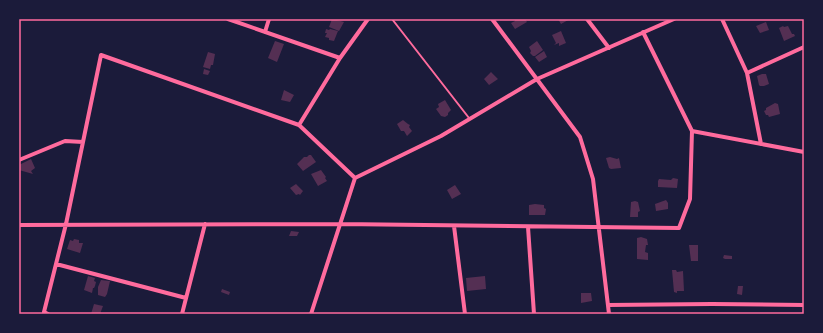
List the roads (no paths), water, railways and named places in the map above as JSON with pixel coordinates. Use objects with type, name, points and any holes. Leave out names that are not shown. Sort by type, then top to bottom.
[{"type":"street","points":[[228,19],[340,58]]},
{"type":"street","points":[[265,32],[269,19]]},
{"type":"street","points":[[299,125],[340,58],[368,19]]},
{"type":"street","points":[[492,19],[580,137],[593,179],[609,314]]},
{"type":"street","points":[[587,19],[609,48]]},
{"type":"street","points":[[311,314],[355,178],[441,136],[537,79],[674,19]]},
{"type":"street","points":[[722,19],[747,74],[761,144]]},
{"type":"street","points":[[19,225],[340,224],[679,228],[690,199],[692,131],[643,32]]},
{"type":"street","points":[[747,74],[804,47]]},
{"type":"street","points":[[48,314],[44,312],[66,224],[101,55],[299,125],[355,178]]},
{"type":"street","points":[[692,131],[804,152]]},
{"type":"street","points":[[19,160],[65,141],[83,142]]},
{"type":"street","points":[[182,314],[206,224]]},
{"type":"street","points":[[454,226],[465,314]]},
{"type":"street","points":[[528,227],[534,314]]},
{"type":"street","points":[[56,264],[186,298]]},
{"type":"street","points":[[608,306],[712,304],[804,306]]},
{"type":"lane","points":[[392,19],[470,119]]}]
